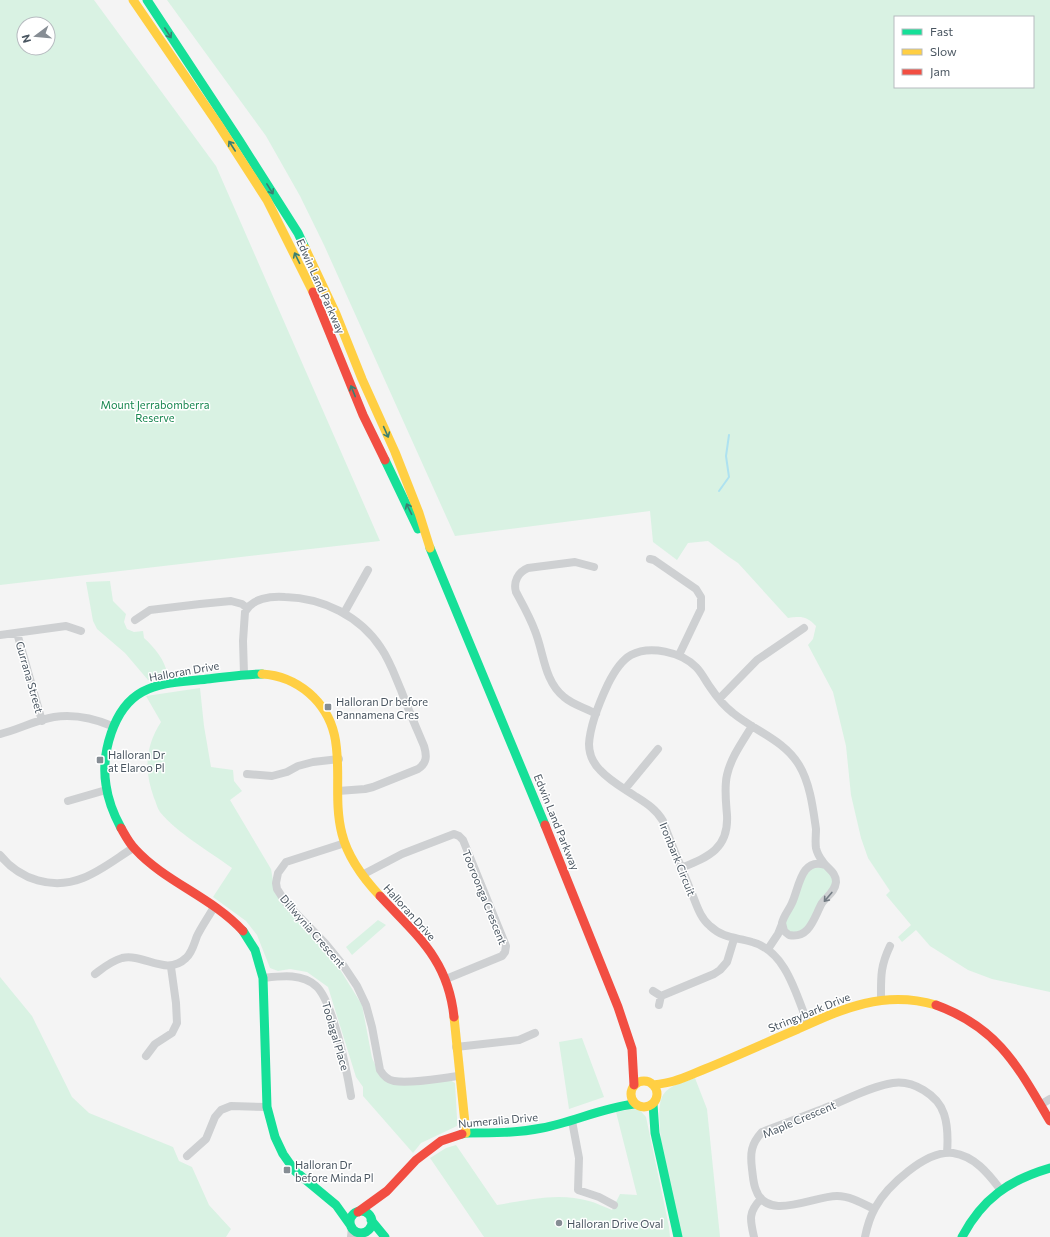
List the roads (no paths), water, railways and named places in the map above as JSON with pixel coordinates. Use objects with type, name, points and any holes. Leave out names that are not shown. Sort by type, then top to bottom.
[{"type":"street","name":"Edwin Land Parkway","points":[[133,0],[218,124],[267,200],[309,284],[363,415],[452,601]]},
{"type":"street","name":"Edwin Land Parkway","points":[[147,0],[239,140],[298,234],[336,314],[362,379],[395,452],[419,513],[428,543],[540,812],[616,1000],[633,1055],[634,1085]]},
{"type":"street","points":[[650,559],[654,560],[696,589],[701,597],[701,609],[679,655]]},
{"type":"street","points":[[594,567],[575,562],[530,568],[519,574],[515,586],[516,592],[536,632],[551,683],[564,698],[596,714]]},
{"type":"street","points":[[344,613],[368,570]]},
{"type":"street","points":[[244,674],[243,642],[245,612],[247,608],[257,600],[294,597],[334,607],[367,631],[381,647],[386,655],[424,746],[426,758],[424,764],[418,769],[373,787],[338,791]]},
{"type":"street","points":[[135,620],[150,610],[200,604],[231,601],[242,604],[247,608]]},
{"type":"street","points":[[0,635],[66,626],[76,628],[81,631]]},
{"type":"street","points":[[719,699],[757,660],[804,628]]},
{"type":"street","name":"Gurrana Street","points":[[17,633],[42,721]]},
{"type":"street","name":"Ironbark Circuit","points":[[768,949],[779,940],[803,933],[811,926],[822,905],[834,888],[836,882],[835,875],[829,867],[825,865],[818,853],[809,791],[804,774],[791,754],[782,745],[733,713],[719,699],[696,667],[679,655],[669,652],[640,651],[630,656],[623,662],[614,673],[603,694],[591,734],[589,745],[591,756],[600,770],[614,783],[658,812],[663,821],[681,868],[704,919],[709,926],[718,933],[734,939],[754,942],[768,949],[777,957],[784,968],[808,1024]]},
{"type":"street","name":"Halloran Drive","points":[[352,1226],[336,1205],[295,1171],[283,1154],[275,1137],[267,1107],[263,978],[260,964],[248,937],[238,924],[152,864],[133,848],[120,825],[106,790],[105,770],[107,750],[112,726],[120,712],[136,696],[155,686],[244,674],[271,675],[285,678],[306,690],[322,707],[331,721],[334,730],[339,759],[338,810],[340,827],[351,858],[362,875],[376,892],[419,938],[435,960],[446,979],[451,1001],[466,1133]]},
{"type":"street","points":[[0,734],[54,717],[76,716],[112,726]]},
{"type":"street","points":[[681,868],[706,858],[716,850],[721,842],[726,830],[725,792],[727,776],[731,762],[752,726]]},
{"type":"street","points":[[625,789],[658,749]]},
{"type":"street","points":[[247,774],[272,776],[313,762],[339,759]]},
{"type":"street","points":[[68,801],[106,790]]},
{"type":"street","name":"Tooroonga Crescent","points":[[362,875],[402,854],[454,834],[463,840],[506,946],[505,952],[502,956],[446,979]]},
{"type":"street","name":"Dillwynia Crescent","points":[[345,843],[286,862],[278,873],[276,883],[277,889],[286,903],[325,943],[343,965],[357,986],[366,1005],[372,1027],[380,1070],[383,1075],[393,1081],[414,1081],[459,1076]]},
{"type":"street","name":"Ironbark Circuit","points":[[768,949],[778,934],[783,917],[792,903],[801,877],[812,860],[816,843]]},
{"type":"street","points":[[0,856],[11,867],[23,875],[41,881],[59,883],[75,881],[88,876],[133,848]]},
{"type":"street","points":[[808,868],[817,864],[825,865]]},
{"type":"street","points":[[95,974],[107,964],[122,958],[138,958],[157,964],[171,966],[180,964],[188,957],[214,907]]},
{"type":"street","points":[[782,924],[787,934],[792,936]]},
{"type":"street","points":[[659,1005],[662,996],[720,970],[727,962],[734,939]]},
{"type":"street","points":[[881,1000],[881,970],[890,946]]},
{"type":"street","points":[[146,1056],[155,1044],[172,1033],[177,1023],[171,966]]},
{"type":"street","name":"Toolagal Place","points":[[263,978],[281,976],[299,977],[316,985],[323,995],[328,1008],[346,1070],[350,1096]]},
{"type":"street","points":[[653,990],[662,996]]},
{"type":"street","name":"Stringybark Drive","points":[[657,1095],[675,1081],[852,1006],[881,1000],[908,1000],[934,1004],[960,1014],[974,1022],[986,1032],[1008,1055],[1050,1121]]},
{"type":"street","points":[[456,1047],[519,1040],[535,1033]]},
{"type":"street","name":"Edwin Land Parkway","points":[[633,1055],[650,1083]]},
{"type":"street","name":"Stringybark Drive","points":[[650,1083],[675,1081]]},
{"type":"street","points":[[653,1104],[644,1108],[634,1104],[630,1095],[634,1085],[640,1082],[650,1083],[657,1091],[653,1104],[655,1133],[678,1237]]},
{"type":"street","name":"Maple Crescent","points":[[761,1199],[756,1190],[751,1160],[752,1146],[762,1132],[894,1082],[907,1083],[919,1088],[938,1102],[944,1113],[946,1124],[948,1140],[947,1153]]},
{"type":"street","name":"Numeralia Drive","points":[[617,1106],[630,1095]]},
{"type":"street","points":[[1040,1105],[1050,1099]]},
{"type":"street","name":"Numeralia Drive","points":[[357,1212],[378,1199],[416,1160],[441,1141],[466,1133],[532,1130],[572,1121],[617,1106],[634,1104]]},
{"type":"street","points":[[187,1156],[204,1142],[209,1134],[216,1115],[224,1108],[234,1106],[267,1107]]},
{"type":"street","points":[[644,1108],[655,1133]]},
{"type":"street","points":[[572,1121],[579,1158],[578,1190],[599,1197],[614,1205]]},
{"type":"street","points":[[865,1237],[874,1209],[887,1190],[919,1164],[932,1157],[947,1153],[954,1153],[965,1157],[980,1165],[1000,1189]]},
{"type":"street","points":[[962,1237],[974,1217],[987,1201],[1000,1189],[1040,1170],[1050,1168]]},
{"type":"street","points":[[754,1237],[750,1219],[751,1211],[761,1199],[768,1204],[779,1207],[837,1196],[852,1199],[874,1209]]},
{"type":"street","name":"Numeralia Drive","points":[[371,1219],[373,1207],[378,1199]]},
{"type":"street","name":"Halloran Drive","points":[[336,1205],[346,1210],[357,1212]]},
{"type":"street","points":[[351,1237],[352,1218],[357,1212],[366,1213],[384,1237]]},
{"type":"street","points":[[363,1233],[370,1228],[371,1219]]},
{"type":"street","points":[[352,1226],[357,1232],[384,1237]]},
{"type":"waterway","points":[[719,491],[729,477],[726,456],[729,435]]},
{"type":"place","name":"Halloran Dr before Pannamena Cres","points":[[328,707]]},
{"type":"place","name":"Halloran Dr at Elaroo Pl","points":[[100,760]]},
{"type":"place","name":"Halloran Dr before Minda Pl","points":[[287,1170]]},
{"type":"place","name":"Halloran Drive Oval","points":[[559,1223]]},
{"type":"park label","name":"Mount Jerrabomberra Reserve","points":[[155,410]]}]
